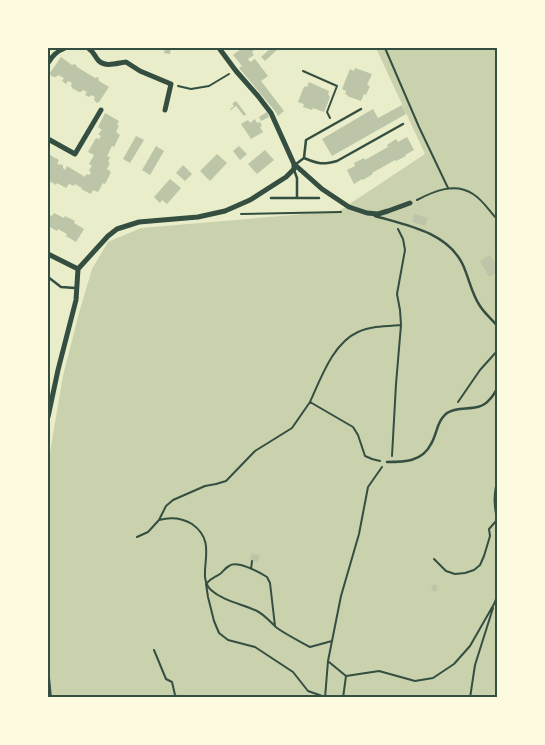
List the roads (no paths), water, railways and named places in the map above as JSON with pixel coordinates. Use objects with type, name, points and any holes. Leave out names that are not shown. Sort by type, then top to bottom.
[{"type":"street","points":[[48,63],[52,56],[65,48]]},
{"type":"street","points":[[88,48],[94,53],[99,62],[110,65],[126,62],[140,71],[171,84],[165,110]]},
{"type":"street","points":[[218,48],[272,113],[294,167],[322,189],[354,210],[378,214],[410,203]]},
{"type":"street","points":[[48,138],[75,154],[101,110]]},
{"type":"street","points":[[48,417],[76,300],[78,269],[108,236],[117,229],[139,222],[198,217],[225,211],[250,200],[286,177],[294,167]]},
{"type":"street","points":[[48,254],[78,269]]},
{"type":"lane","points":[[297,198],[297,178],[294,167],[304,158],[306,140],[361,109]]},
{"type":"lane","points":[[304,158],[316,164],[337,161],[403,124]]},
{"type":"lane","points":[[272,198],[319,198]]},
{"type":"lane","points":[[367,213],[431,234],[448,245],[462,262],[480,307],[498,327]]},
{"type":"lane","points":[[48,277],[61,287],[76,288]]},
{"type":"lane","points":[[387,462],[402,462],[421,457],[427,452],[440,421],[446,414],[452,411],[484,405],[494,395],[498,386]]}]
